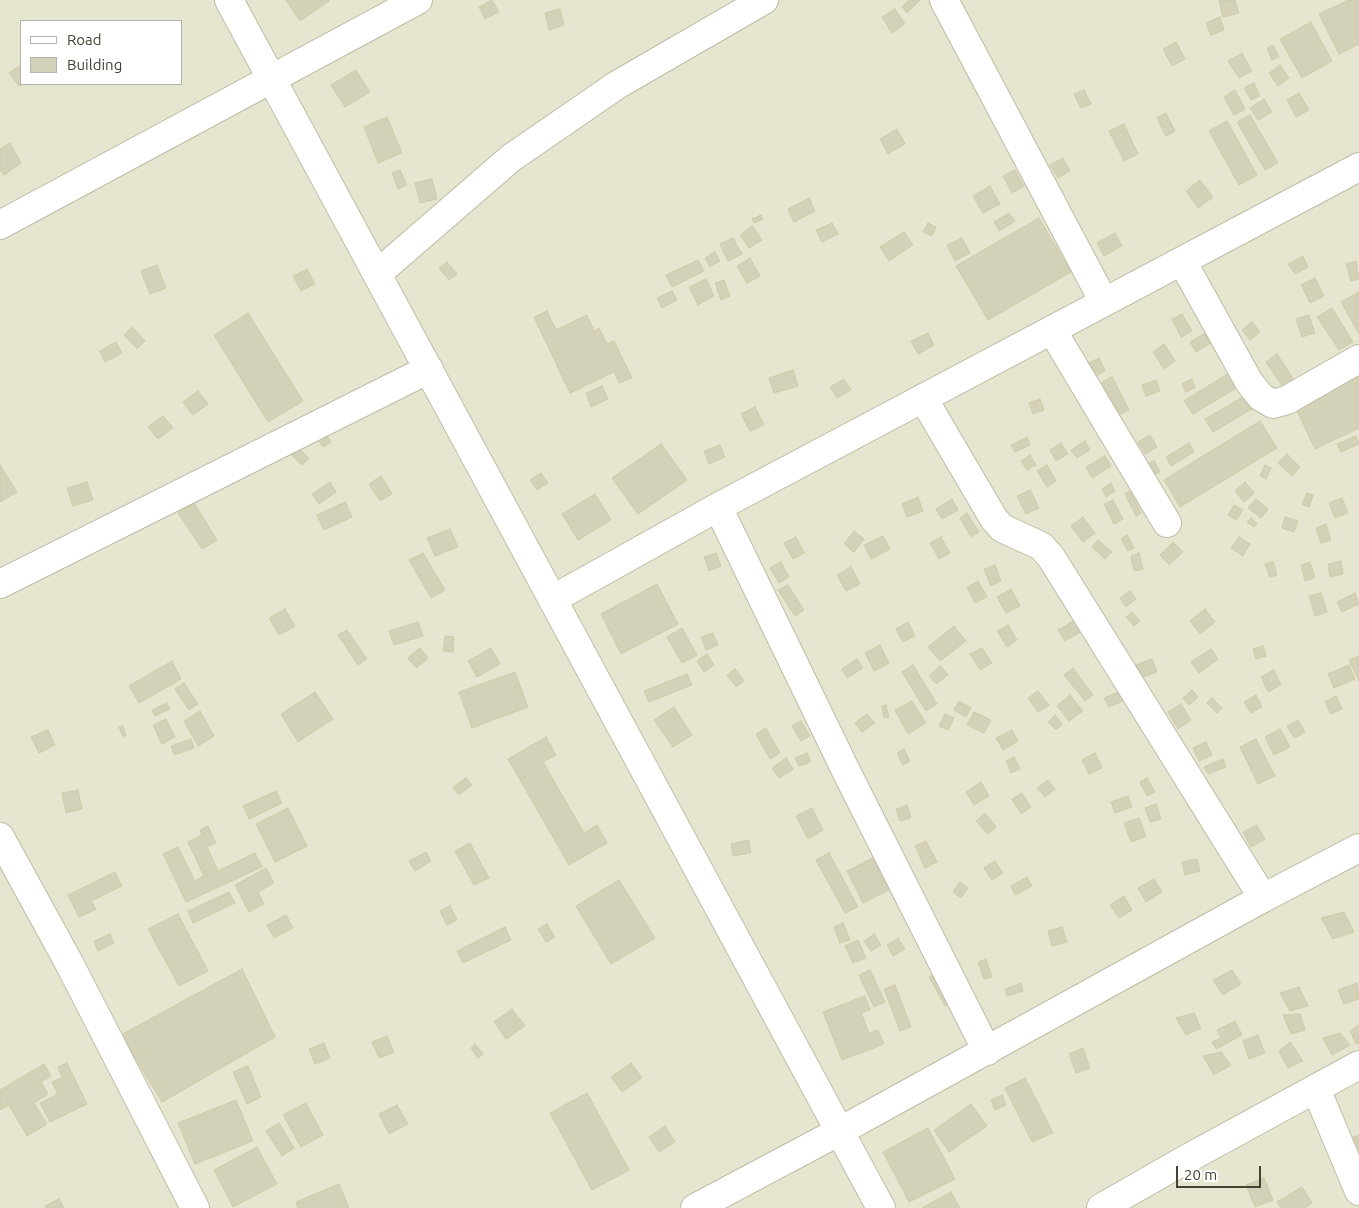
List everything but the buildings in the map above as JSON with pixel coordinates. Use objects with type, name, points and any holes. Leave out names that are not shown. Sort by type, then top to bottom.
[{"type":"street","points":[[229,0],[881,1208]]},
{"type":"street","points":[[0,226],[418,0]]},
{"type":"street","points":[[377,274],[511,158],[617,85],[764,0]]},
{"type":"street","points":[[944,0],[1104,302]]},
{"type":"street","points":[[553,599],[718,507],[1359,166]]},
{"type":"street","points":[[1182,261],[1249,382],[1261,397],[1273,404],[1287,400],[1359,359]]},
{"type":"street","points":[[1052,330],[1167,523]]},
{"type":"street","points":[[0,584],[429,369]]},
{"type":"street","points":[[923,398],[994,518],[1002,528],[1040,546],[1051,557],[1263,898]]},
{"type":"street","points":[[718,507],[847,773],[987,1051]]},
{"type":"street","points":[[0,837],[11,882],[68,961],[195,1208]]},
{"type":"street","points":[[695,1208],[987,1051],[1263,898],[1358,853]]},
{"type":"street","points":[[1102,1208],[1183,1161],[1359,1065]]},
{"type":"street","points":[[1316,1089],[1359,1191]]},
{"type":"shaded area","points":[[0,0],[1359,0],[1359,1208],[0,1208]]}]
